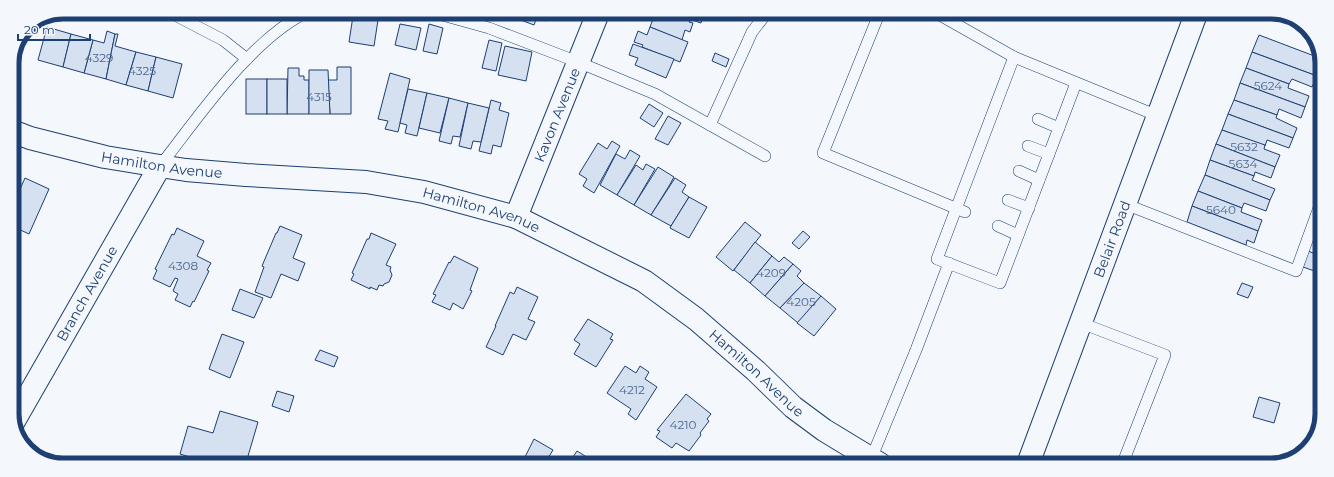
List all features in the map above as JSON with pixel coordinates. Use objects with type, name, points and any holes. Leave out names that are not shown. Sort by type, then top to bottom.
[{"type":"street","name":"Kavon Avenue","points":[[516,217],[596,19]]},
{"type":"street","name":"Belair Road","points":[[1030,458],[1194,19]]},
{"type":"street","name":"Hamilton Avenue","points":[[19,134],[105,157],[186,170],[238,175],[366,182],[424,192],[516,217],[644,281],[696,319],[756,371],[793,407],[824,430],[870,458]]},
{"type":"street","name":"Branch Avenue","points":[[19,412],[160,166]]},
{"type":"lane","points":[[182,19],[223,40],[247,58]]},
{"type":"lane","points":[[160,166],[247,58],[292,19]]},
{"type":"lane","points":[[457,19],[489,28],[578,62],[655,94],[765,156]]},
{"type":"lane","points":[[710,125],[752,32],[762,19]]},
{"type":"lane","points":[[877,19],[823,153],[961,211]]},
{"type":"lane","points":[[947,19],[1014,57],[1158,116]]},
{"type":"lane","points":[[1014,57],[1001,104],[971,185],[961,211],[937,258],[949,263],[1000,283],[1076,82]]},
{"type":"lane","points":[[1038,119],[1059,128]]},
{"type":"lane","points":[[1028,146],[1049,154]]},
{"type":"lane","points":[[1019,171],[1039,180]]},
{"type":"lane","points":[[1008,200],[1029,208]]},
{"type":"lane","points":[[1125,204],[1296,270],[1315,218]]},
{"type":"lane","points":[[998,226],[1018,235]]},
{"type":"lane","points":[[877,458],[949,263]]},
{"type":"lane","points":[[1080,322],[1165,355],[1125,458]]},
{"type":"building","points":[[353,19],[378,20],[374,46],[349,42]]},
{"type":"building","points":[[518,19],[536,19],[534,25]]},
{"type":"building","points":[[653,19],[687,19],[690,20],[689,22],[693,23],[690,32],[685,30],[682,40],[650,27]]},
{"type":"building","points":[[689,19],[702,19],[701,23]]},
{"type":"building","points":[[400,24],[421,28],[416,50],[395,45]]},
{"type":"building","points":[[429,24],[443,28],[437,54],[423,51]]},
{"type":"building","points":[[47,27],[71,34],[63,67],[38,60]]},
{"type":"building","points":[[650,27],[688,42],[680,62],[642,47],[643,45],[634,42],[638,31],[647,35]]},
{"type":"building","points":[[107,31],[115,34],[106,79],[84,73],[93,40],[104,43]]},
{"type":"building","points":[[71,34],[93,40],[84,73],[63,67]]},
{"type":"building","points":[[115,34],[118,34],[115,46],[136,52],[126,85],[106,79]]},
{"type":"building","points":[[1259,35],[1314,56],[1315,75],[1252,52]]},
{"type":"building","points":[[489,40],[502,43],[496,71],[482,68]]},
{"type":"building","points":[[633,44],[674,59],[666,78],[635,65],[638,58],[629,55]]},
{"type":"building","points":[[505,46],[532,52],[526,81],[498,75]]},
{"type":"building","points":[[136,52],[156,57],[148,91],[126,85]]},
{"type":"building","points":[[1252,52],[1315,75],[1315,80],[1312,87],[1292,79],[1289,84],[1246,68]]},
{"type":"building","points":[[715,53],[729,59],[726,67],[712,61]]},
{"type":"building","points":[[156,57],[182,64],[173,98],[148,91]]},
{"type":"building","points":[[337,67],[351,67],[351,114],[330,114],[328,80],[337,80]]},
{"type":"building","points":[[288,68],[299,68],[299,76],[304,76],[304,80],[309,80],[309,114],[287,114]]},
{"type":"building","points":[[1246,68],[1289,84],[1288,88],[1309,96],[1305,107],[1240,83]]},
{"type":"building","points":[[309,70],[328,70],[330,114],[309,114]]},
{"type":"building","points":[[390,73],[410,79],[398,132],[385,129],[388,121],[378,119]]},
{"type":"building","points":[[246,79],[267,79],[267,114],[246,114]]},
{"type":"building","points":[[267,79],[287,79],[287,114],[267,114]]},
{"type":"building","points":[[1240,83],[1305,107],[1301,118],[1279,109],[1277,115],[1234,100]]},
{"type":"building","points":[[408,89],[427,93],[417,136],[405,133],[407,125],[400,123]]},
{"type":"building","points":[[427,93],[449,98],[440,133],[419,128]]},
{"type":"building","points":[[449,98],[468,103],[460,137],[453,136],[451,144],[439,141]]},
{"type":"building","points":[[491,100],[501,103],[499,110],[509,113],[501,147],[493,145],[491,154],[479,151]]},
{"type":"building","points":[[1234,100],[1277,115],[1276,118],[1297,128],[1293,138],[1228,114]]},
{"type":"building","points":[[468,103],[489,108],[481,142],[473,141],[471,149],[459,146]]},
{"type":"building","points":[[649,104],[663,113],[654,127],[640,118]]},
{"type":"building","points":[[1228,114],[1293,138],[1289,148],[1267,140],[1265,146],[1222,130]]},
{"type":"building","points":[[668,116],[681,123],[668,145],[655,139]]},
{"type":"building","points":[[1222,130],[1265,145],[1264,149],[1280,155],[1275,167],[1216,144]]},
{"type":"building","points":[[612,141],[620,146],[594,193],[583,186],[587,179],[579,174],[598,143],[607,149]]},
{"type":"building","points":[[1216,144],[1275,167],[1271,178],[1255,172],[1254,176],[1210,160]]},
{"type":"building","points":[[630,150],[640,156],[617,195],[600,185],[616,154],[625,159]]},
{"type":"building","points":[[1210,160],[1254,176],[1252,180],[1275,189],[1270,200],[1205,175]]},
{"type":"building","points":[[646,164],[655,169],[634,205],[617,195],[636,165],[643,170]]},
{"type":"building","points":[[658,167],[674,177],[651,215],[634,205]]},
{"type":"building","points":[[1205,175],[1270,200],[1266,211],[1244,203],[1242,208],[1198,191]]},
{"type":"building","points":[[25,178],[49,189],[29,234],[19,229],[19,191]]},
{"type":"building","points":[[675,178],[686,185],[682,192],[689,197],[671,226],[651,215]]},
{"type":"building","points":[[1198,191],[1242,208],[1241,212],[1262,220],[1258,231],[1192,206]]},
{"type":"building","points":[[689,197],[707,207],[689,238],[670,228]]},
{"type":"building","points":[[1192,206],[1258,231],[1254,243],[1247,240],[1246,245],[1187,222]]},
{"type":"building","points":[[745,222],[761,235],[733,271],[716,257]]},
{"type":"building","points":[[280,226],[302,235],[293,258],[305,263],[298,281],[281,274],[271,298],[255,292],[264,267],[262,266]]},
{"type":"building","points":[[177,228],[204,241],[197,256],[211,263],[207,270],[209,271],[194,302],[193,301],[190,307],[175,300],[178,294],[173,291],[178,279],[175,278],[170,287],[153,279],[157,270],[155,269],[172,234],[174,235]]},
{"type":"building","points":[[803,231],[810,237],[799,249],[792,243]]},
{"type":"building","points":[[371,233],[396,244],[386,265],[391,267],[390,270],[392,275],[389,282],[383,286],[379,285],[377,290],[370,287],[370,289],[351,280],[354,274],[352,273]]},
{"type":"building","points":[[755,242],[772,256],[750,283],[734,270]]},
{"type":"building","points":[[1308,251],[1315,254],[1315,271],[1303,267]]},
{"type":"building","points":[[454,256],[478,268],[470,290],[472,291],[463,309],[453,303],[450,310],[432,302],[436,295],[433,294],[449,262],[450,263]]},
{"type":"building","points":[[772,256],[779,262],[784,257],[793,264],[765,296],[750,283]]},
{"type":"building","points":[[793,264],[801,271],[797,276],[804,283],[780,308],[765,296]]},
{"type":"building","points":[[804,283],[821,296],[798,323],[780,308]]},
{"type":"building","points":[[1242,283],[1253,287],[1248,298],[1237,294]]},
{"type":"building","points":[[517,287],[538,297],[528,319],[535,322],[526,340],[513,334],[503,355],[486,347],[510,292],[514,294]]},
{"type":"building","points":[[240,289],[263,298],[254,318],[232,310]]},
{"type":"building","points":[[821,296],[836,309],[814,336],[797,323]]},
{"type":"building","points":[[588,319],[613,334],[610,339],[613,340],[596,367],[574,354],[580,344],[574,340]]},
{"type":"building","points":[[222,334],[244,342],[230,378],[209,369]]},
{"type":"building","points":[[320,350],[338,357],[334,367],[315,360]]},
{"type":"building","points":[[625,366],[636,373],[640,366],[649,372],[645,379],[657,387],[636,420],[628,414],[631,409],[607,393]]},
{"type":"building","points":[[277,391],[294,396],[289,412],[272,406]]},
{"type":"building","points":[[686,394],[711,414],[707,419],[709,421],[700,433],[701,435],[689,451],[676,443],[672,448],[656,437],[660,431],[657,430]]},
{"type":"building","points":[[1259,397],[1280,403],[1274,423],[1253,417]]},
{"type":"building","points":[[220,411],[258,422],[247,458],[193,458],[180,454],[188,426],[213,433]]},
{"type":"building","points":[[534,439],[553,450],[548,458],[525,457]]},
{"type":"building","points":[[577,451],[588,458],[572,458]]}]
